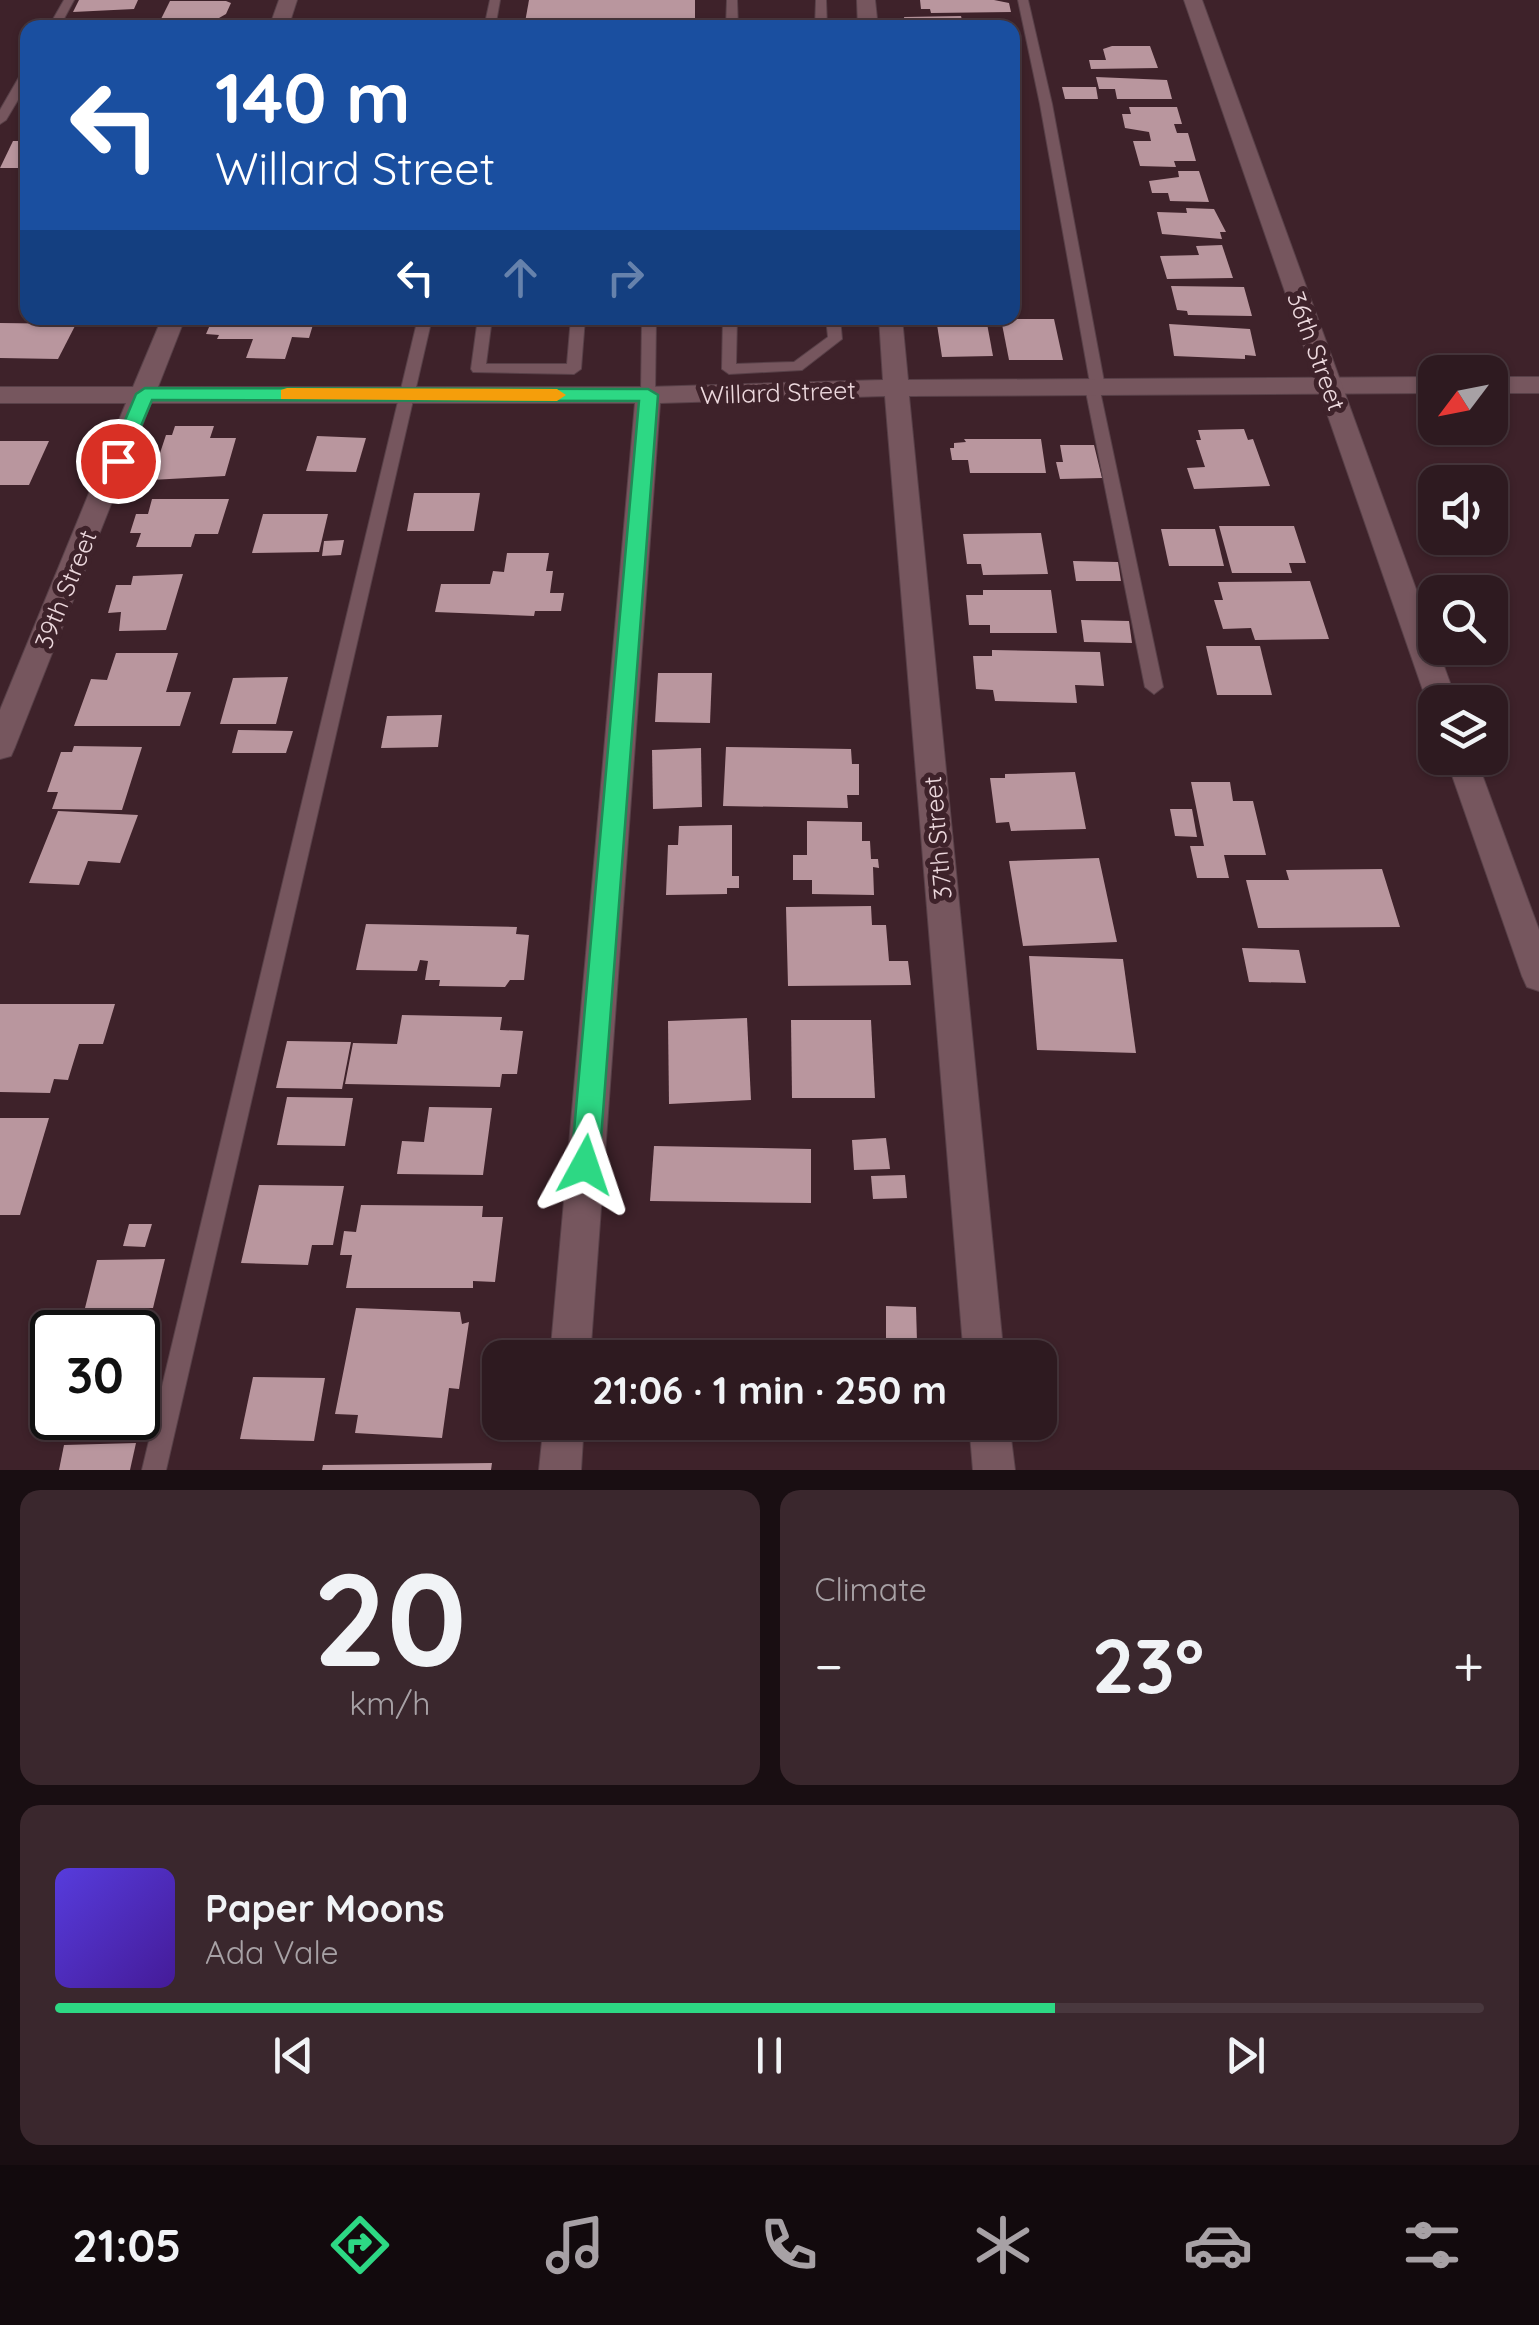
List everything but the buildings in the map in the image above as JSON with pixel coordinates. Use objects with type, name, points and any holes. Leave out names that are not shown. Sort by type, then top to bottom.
[{"type":"street","name":"36th Street","points":[[1192,0],[1436,685]]},
{"type":"street","name":"39th Street","points":[[0,748],[170,325]]},
{"type":"street","name":"37th Street","points":[[891,325],[982,1340]]},
{"type":"street","name":"Willard Street","points":[[0,396],[648,395],[896,388],[1418,385]]},
{"type":"street","points":[[1508,385],[1539,385]]},
{"type":"street","points":[[571,1340],[648,395]]},
{"type":"street","points":[[1467,775],[1539,976]]},
{"type":"street","points":[[560,1470],[562,1440]]},
{"type":"street","points":[[992,1440],[994,1470]]},
{"type":"lane","points":[[1022,0],[1046,104],[1095,387],[1154,687]]},
{"type":"lane","points":[[0,120],[20,86]]},
{"type":"lane","points":[[154,1470],[423,325]]},
{"type":"lane","points":[[484,325],[478,369],[574,369],[577,325]]},
{"type":"lane","points":[[648,395],[649,325]]},
{"type":"lane","points":[[730,325],[729,369],[797,367],[835,339],[834,325]]},
{"type":"slow traffic","points":[[287,394],[557,395]]},
{"type":"route","points":[[118,461],[145,394],[648,395],[585,1165]]}]
